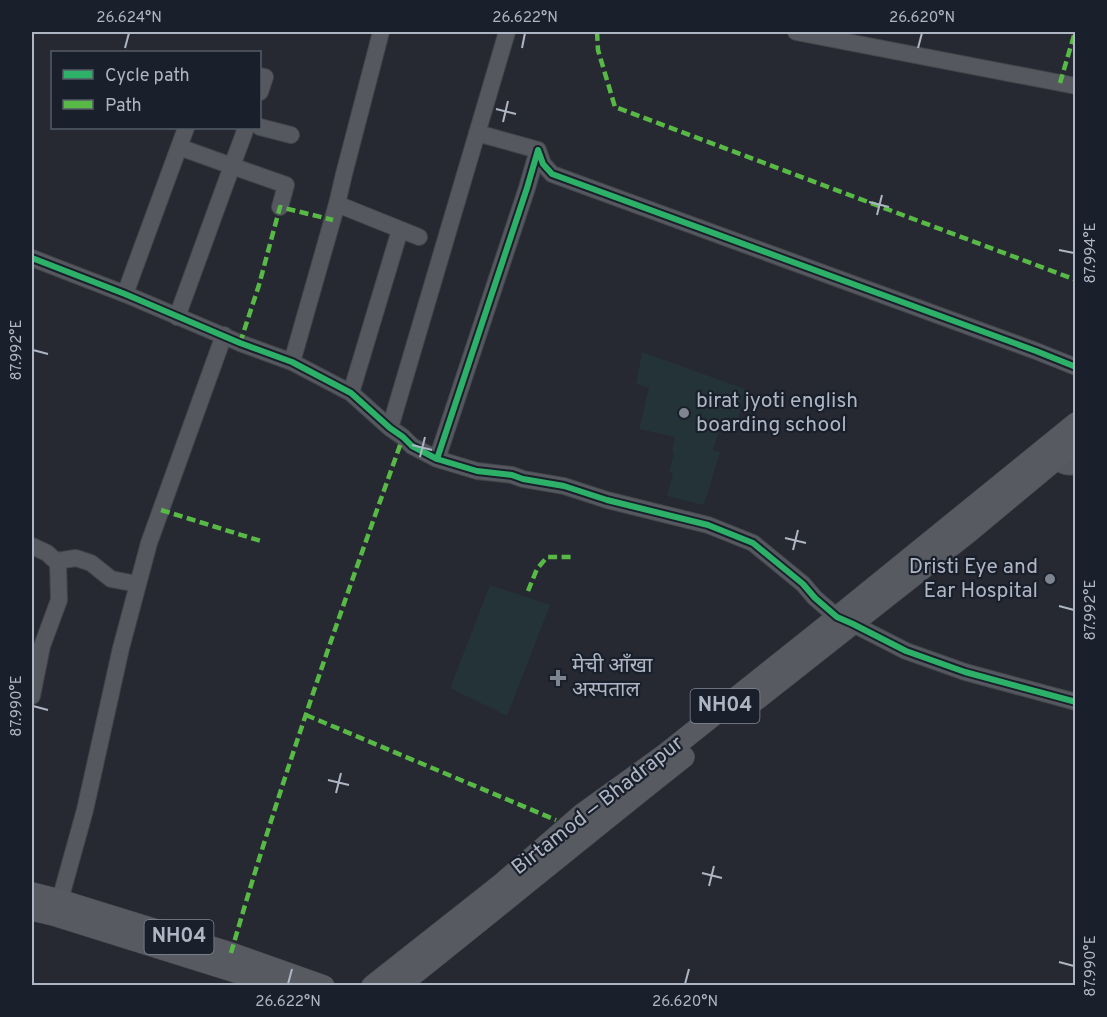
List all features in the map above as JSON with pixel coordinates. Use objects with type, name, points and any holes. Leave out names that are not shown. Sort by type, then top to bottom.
[{"type":"main road","name":"Birtamod — Bhadrapur","points":[[399,986],[667,761],[1026,474],[1076,423]]},
{"type":"main road","name":"Birtamod — Bhadrapur","points":[[1026,474],[1055,460],[1076,443]]},
{"type":"main road","name":"Birtamod — Bhadrapur","points":[[372,986],[500,885],[582,814],[667,761]]},
{"type":"main road","name":"NH04","points":[[41,902],[64,919],[280,986]]},
{"type":"main road","name":"NH04","points":[[41,902],[231,953],[324,986]]},
{"type":"street","points":[[292,362],[337,204],[381,32]]},
{"type":"street","points":[[390,428],[507,32]]},
{"type":"street","points":[[796,32],[1076,86]]},
{"type":"street","points":[[261,76],[265,77],[261,89]]},
{"type":"street","points":[[261,127],[291,135]]},
{"type":"street","points":[[125,294],[186,129]]},
{"type":"street","points":[[177,317],[246,129]]},
{"type":"street","points":[[477,132],[538,150]]},
{"type":"street","points":[[179,147],[286,185],[280,207]]},
{"type":"street","points":[[538,150],[543,164],[552,174],[1076,368]]},
{"type":"street","points":[[437,459],[538,150]]},
{"type":"street","points":[[337,204],[419,237]]},
{"type":"street","points":[[351,393],[400,230]]},
{"type":"street","points":[[32,258],[292,362],[351,393],[412,446],[437,459],[477,471],[512,475],[564,486],[607,500],[708,525],[753,543],[845,620],[906,651],[965,672],[1076,702]]},
{"type":"street","points":[[41,902],[85,810],[148,543],[224,335]]},
{"type":"street","points":[[1055,460],[1068,468],[1076,466]]},
{"type":"street","points":[[32,546],[47,553],[58,563],[59,600],[42,646],[32,696]]},
{"type":"street","points":[[56,561],[76,558],[91,563],[111,579],[137,584]]},
{"type":"shaded area","points":[[642,352],[745,389],[738,420],[729,417],[725,426],[721,425],[713,450],[720,452],[703,505],[667,496],[673,473],[669,472],[675,437],[639,429],[649,388],[636,384]]},
{"type":"shaded area","points":[[490,585],[550,605],[507,716],[450,688]]},
{"type":"marked path","points":[[597,32],[598,50],[615,107],[1076,280]]},
{"type":"marked path","points":[[1060,83],[1075,32]]},
{"type":"marked path","points":[[240,343],[259,285],[280,207],[333,220]]},
{"type":"marked path","points":[[231,953],[291,758],[403,437]]},
{"type":"marked path","points":[[161,510],[264,542]]},
{"type":"marked path","points":[[528,591],[537,569],[547,557],[571,557]]},
{"type":"marked path","points":[[306,715],[556,820]]},
{"type":"cycle path","points":[[437,459],[538,150],[543,164],[552,174],[1076,367]]},
{"type":"cycle path","points":[[32,258],[292,362],[351,393],[412,446],[437,459],[477,471],[512,475],[564,486],[607,500],[708,525],[753,543],[803,584],[837,617],[906,651],[965,672],[1076,702]]},
{"type":"place","name":"birat jyoti english boarding school","points":[[684,413]]},
{"type":"place","name":"Dristi Eye and Ear Hospital","points":[[1050,579]]},
{"type":"place","name":"मेची आँखा अस्पताल","points":[[558,678]]}]
